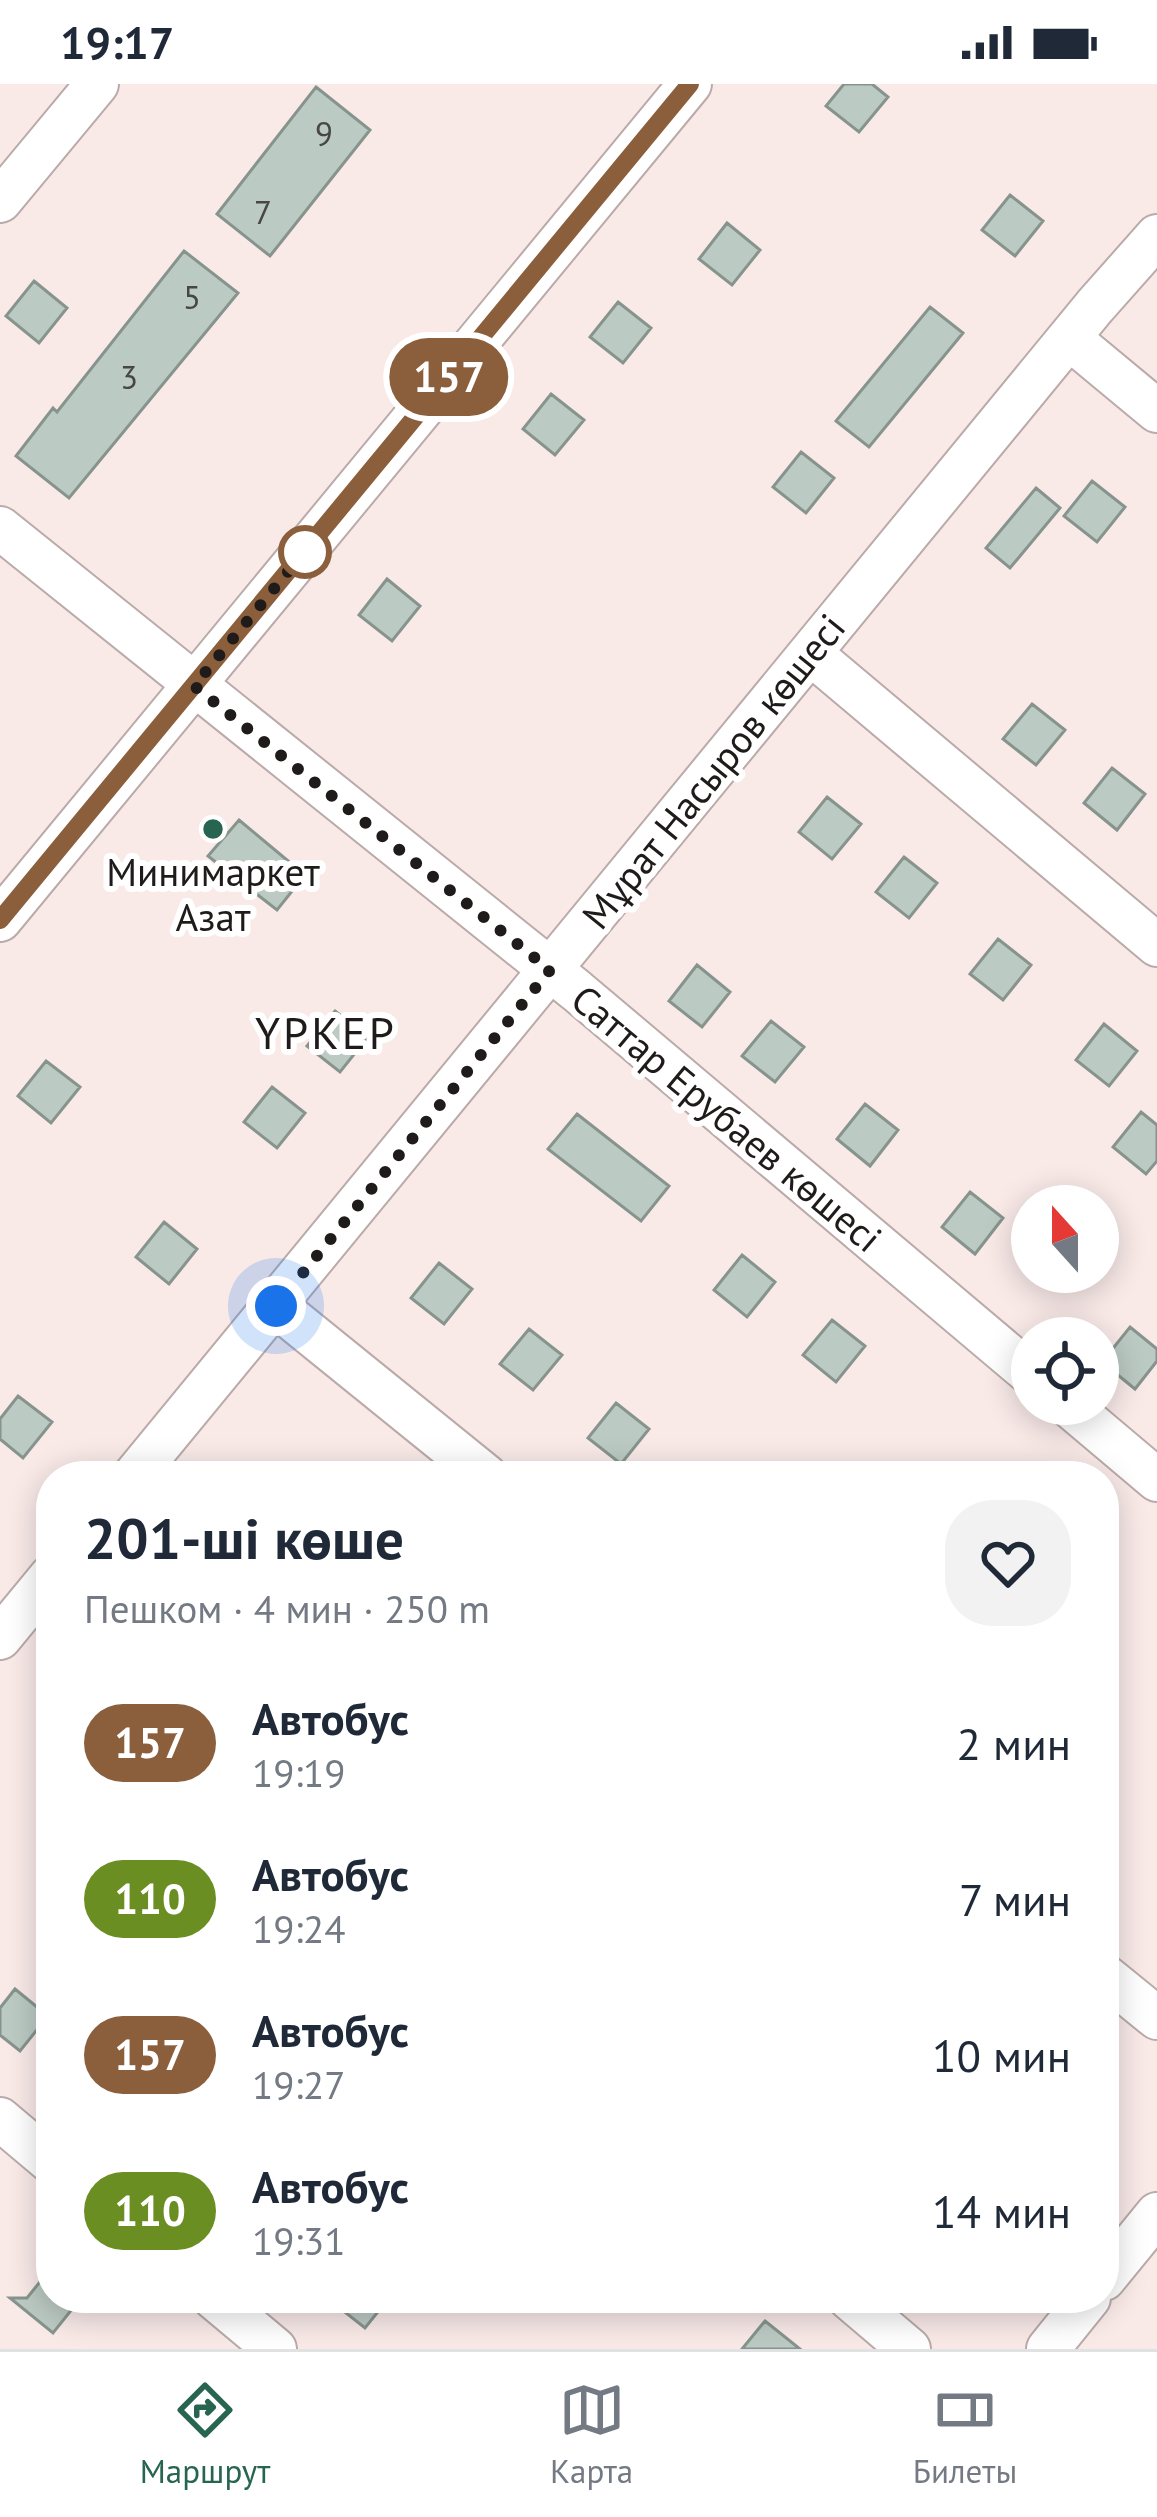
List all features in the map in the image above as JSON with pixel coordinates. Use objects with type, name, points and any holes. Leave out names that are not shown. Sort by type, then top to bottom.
[{"type":"street","points":[[0,201],[97,84]]},
{"type":"street","points":[[0,920],[690,84]]},
{"type":"street","name":"Мұрат Насыров көшесі","points":[[147,1461],[1157,236]]},
{"type":"street","points":[[1069,338],[1157,411]]},
{"type":"street","name":"Саттар Ерубаев көшесі","points":[[0,528],[550,970],[1011,1357]]},
{"type":"street","points":[[810,652],[1157,945]]},
{"type":"street","points":[[276,1306],[467,1461]]},
{"type":"street","points":[[1092,1425],[1157,1480]]},
{"type":"street","points":[[0,1638],[36,1608]]},
{"type":"street","points":[[1119,1987],[1157,2018]]},
{"type":"street","points":[[0,2119],[36,2149]]},
{"type":"street","points":[[1119,2261],[1157,2214]]},
{"type":"street","points":[[232,2313],[275,2349]]},
{"type":"street","points":[[867,2313],[909,2349]]},
{"type":"street","points":[[1048,2349],[1077,2313]]},
{"type":"building","points":[[844,84],[872,84],[888,97],[859,132],[826,106]]},
{"type":"building","points":[[316,87],[370,130],[270,256],[217,214]]},
{"type":"building","points":[[1010,195],[1043,221],[1015,256],[982,230]]},
{"type":"building","points":[[727,223],[760,250],[732,285],[699,259]]},
{"type":"building","points":[[184,251],[238,293],[69,498],[16,456],[53,408],[57,412]]},
{"type":"building","points":[[34,281],[67,308],[39,343],[6,316]]},
{"type":"building","points":[[618,302],[651,328],[623,363],[590,337]]},
{"type":"building","points":[[930,307],[963,333],[869,447],[836,421]]},
{"type":"building","points":[[551,394],[584,420],[555,455],[523,429]]},
{"type":"building","points":[[801,452],[834,478],[806,513],[773,487]]},
{"type":"building","points":[[1092,481],[1125,507],[1097,542],[1064,516]]},
{"type":"building","points":[[1036,488],[1060,508],[1010,568],[986,548]]},
{"type":"building","points":[[387,579],[420,606],[392,641],[359,615]]},
{"type":"building","points":[[1032,704],[1065,730],[1036,765],[1003,739]]},
{"type":"building","points":[[1112,768],[1145,794],[1117,830],[1084,803]]},
{"type":"building","points":[[827,797],[861,824],[832,859],[799,832]]},
{"type":"building","points":[[239,820],[305,875],[277,910],[208,856]]},
{"type":"building","points":[[904,857],[937,883],[909,918],[876,892]]},
{"type":"building","points":[[998,939],[1031,965],[1003,1000],[970,974]]},
{"type":"building","points":[[697,965],[730,992],[702,1027],[669,1001]]},
{"type":"building","points":[[335,1011],[368,1037],[340,1072],[307,1046]]},
{"type":"building","points":[[771,1021],[804,1047],[775,1082],[742,1056]]},
{"type":"building","points":[[1104,1024],[1137,1051],[1109,1086],[1076,1060]]},
{"type":"building","points":[[46,1061],[80,1087],[51,1123],[18,1096]]},
{"type":"building","points":[[272,1087],[305,1113],[277,1148],[244,1122]]},
{"type":"building","points":[[865,1104],[898,1130],[870,1166],[837,1139]]},
{"type":"building","points":[[1141,1112],[1157,1125],[1157,1161],[1146,1174],[1113,1147]]},
{"type":"building","points":[[577,1114],[669,1186],[641,1221],[548,1149]]},
{"type":"building","points":[[970,1192],[1003,1218],[975,1254],[942,1227]]},
{"type":"building","points":[[164,1222],[197,1249],[169,1284],[136,1257]]},
{"type":"building","points":[[742,1255],[775,1282],[747,1317],[714,1290]]},
{"type":"building","points":[[439,1263],[472,1289],[444,1324],[411,1298]]},
{"type":"building","points":[[832,1320],[865,1346],[836,1382],[803,1355]]},
{"type":"building","points":[[1130,1327],[1157,1349],[1157,1361],[1135,1389],[1119,1376],[1119,1341]]},
{"type":"building","points":[[529,1329],[562,1355],[533,1390],[500,1364]]},
{"type":"building","points":[[18,1396],[52,1422],[23,1458],[0,1439],[0,1419]]},
{"type":"building","points":[[616,1403],[649,1429],[623,1461],[588,1438]]},
{"type":"building","points":[[15,1989],[36,2006],[36,2031],[20,2051],[0,2035],[0,2008]]},
{"type":"building","points":[[36,2287],[36,2313],[69,2313],[53,2333],[10,2298],[27,2298]]},
{"type":"building","points":[[346,2313],[377,2313],[365,2328]]},
{"type":"building","points":[[765,2321],[800,2349],[742,2349]]},
{"type":"bus line","name":"157","points":[[0,920],[690,84]]},
{"type":"place","name":"Минимаркет Азат","points":[[213,829]]},
{"type":"district","name":"ҮРКЕР","points":[[326,1032]]},
{"type":"route","points":[[276,1306],[550,970],[194,686],[310,545],[305,552]]}]
